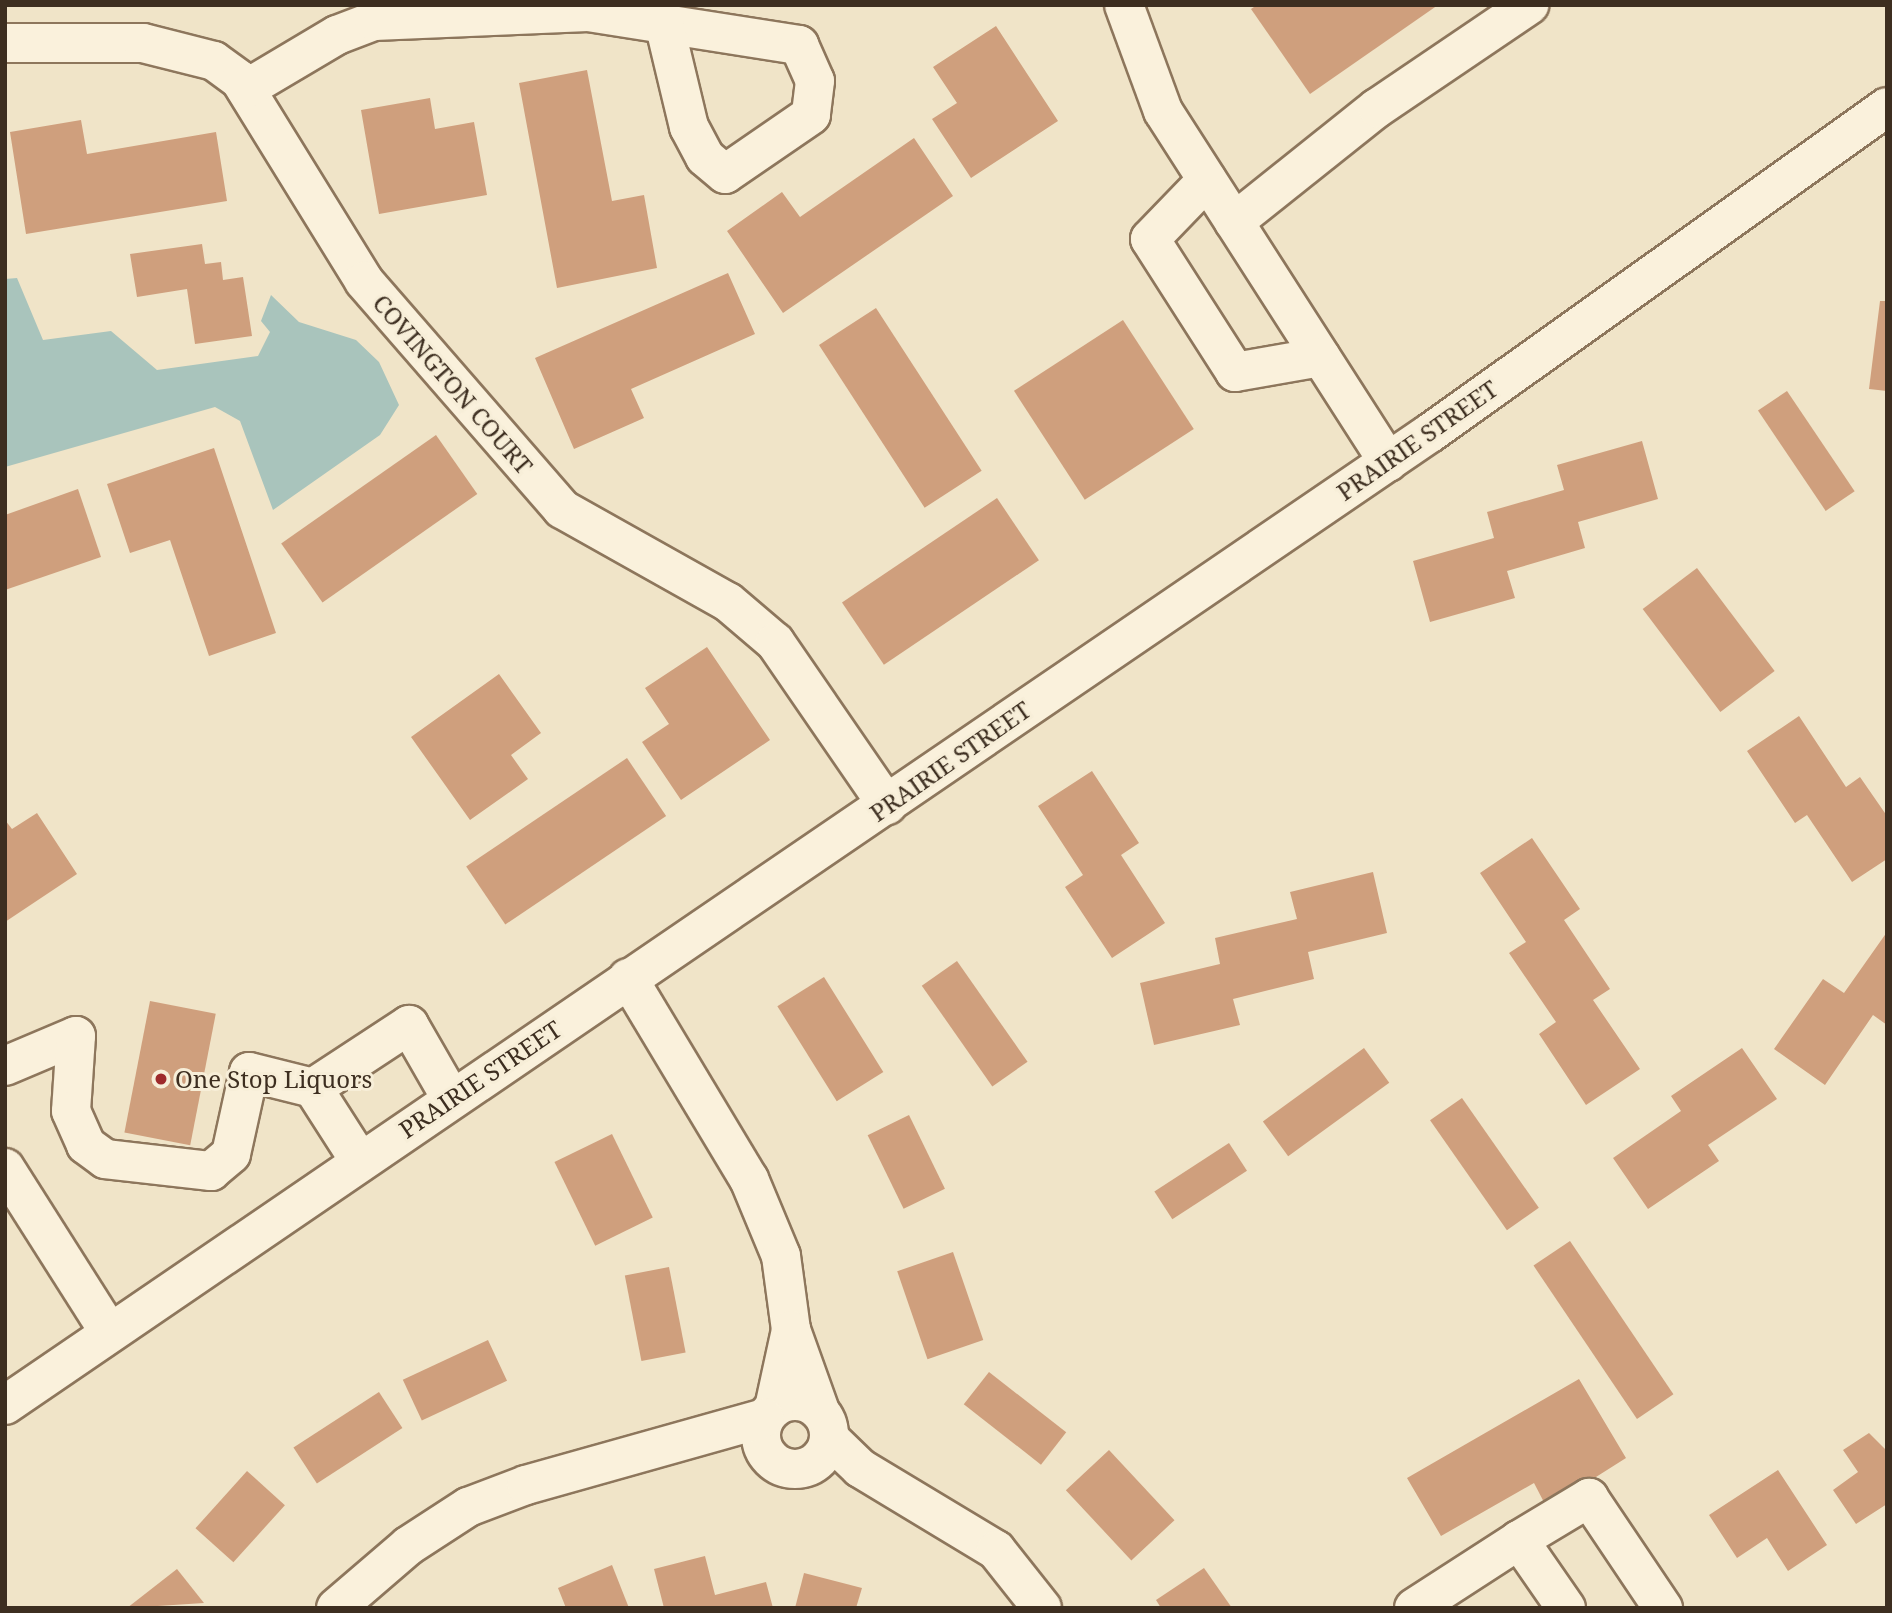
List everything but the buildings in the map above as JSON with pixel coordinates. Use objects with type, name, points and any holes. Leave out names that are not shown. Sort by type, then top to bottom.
[{"type":"street","points":[[1124,5],[1163,111],[1388,461]]},
{"type":"street","points":[[1234,222],[1377,108],[1529,5]]},
{"type":"street","points":[[246,89],[337,35],[374,21],[588,12],[665,27]]},
{"type":"street","name":"COVINGTON COURT","points":[[5,43],[143,43],[181,50],[214,61],[246,89],[364,281],[562,509],[728,602],[775,642],[887,805]]},
{"type":"street","name":"PRAIRIE STREET","points":[[5,1405],[108,1330],[887,805],[1388,461],[1887,107]]},
{"type":"street","points":[[1207,180],[1150,239],[1235,372],[1321,357]]},
{"type":"street","points":[[628,978],[749,1179],[781,1256],[792,1330],[825,1425],[819,1461],[788,1466]]},
{"type":"street","points":[[313,1088],[409,1026],[451,1098]]},
{"type":"street","points":[[5,1066],[76,1036],[71,1111],[86,1145],[105,1158],[211,1171],[231,1154],[249,1072],[313,1088],[359,1160]]},
{"type":"street","points":[[5,1168],[108,1330]]},
{"type":"street","points":[[788,1466],[761,1441],[792,1330]]},
{"type":"street","points":[[335,1608],[408,1546],[468,1507],[526,1485],[676,1445],[800,1401],[825,1425],[860,1468],[915,1496],[996,1550],[1042,1608]]},
{"type":"street","points":[[676,1445],[788,1466],[915,1496]]},
{"type":"street","points":[[1414,1608],[1589,1498],[1663,1608]]},
{"type":"street","points":[[1519,1540],[1566,1608]]},
{"type":"water","points":[[17,278],[43,340],[111,331],[157,370],[258,356],[270,332],[261,321],[271,295],[299,322],[356,340],[379,362],[399,405],[380,435],[273,510],[240,421],[215,407],[5,467],[5,279]]},
{"type":"place","name":"One Stop Liquors","points":[[161,1079]]}]
